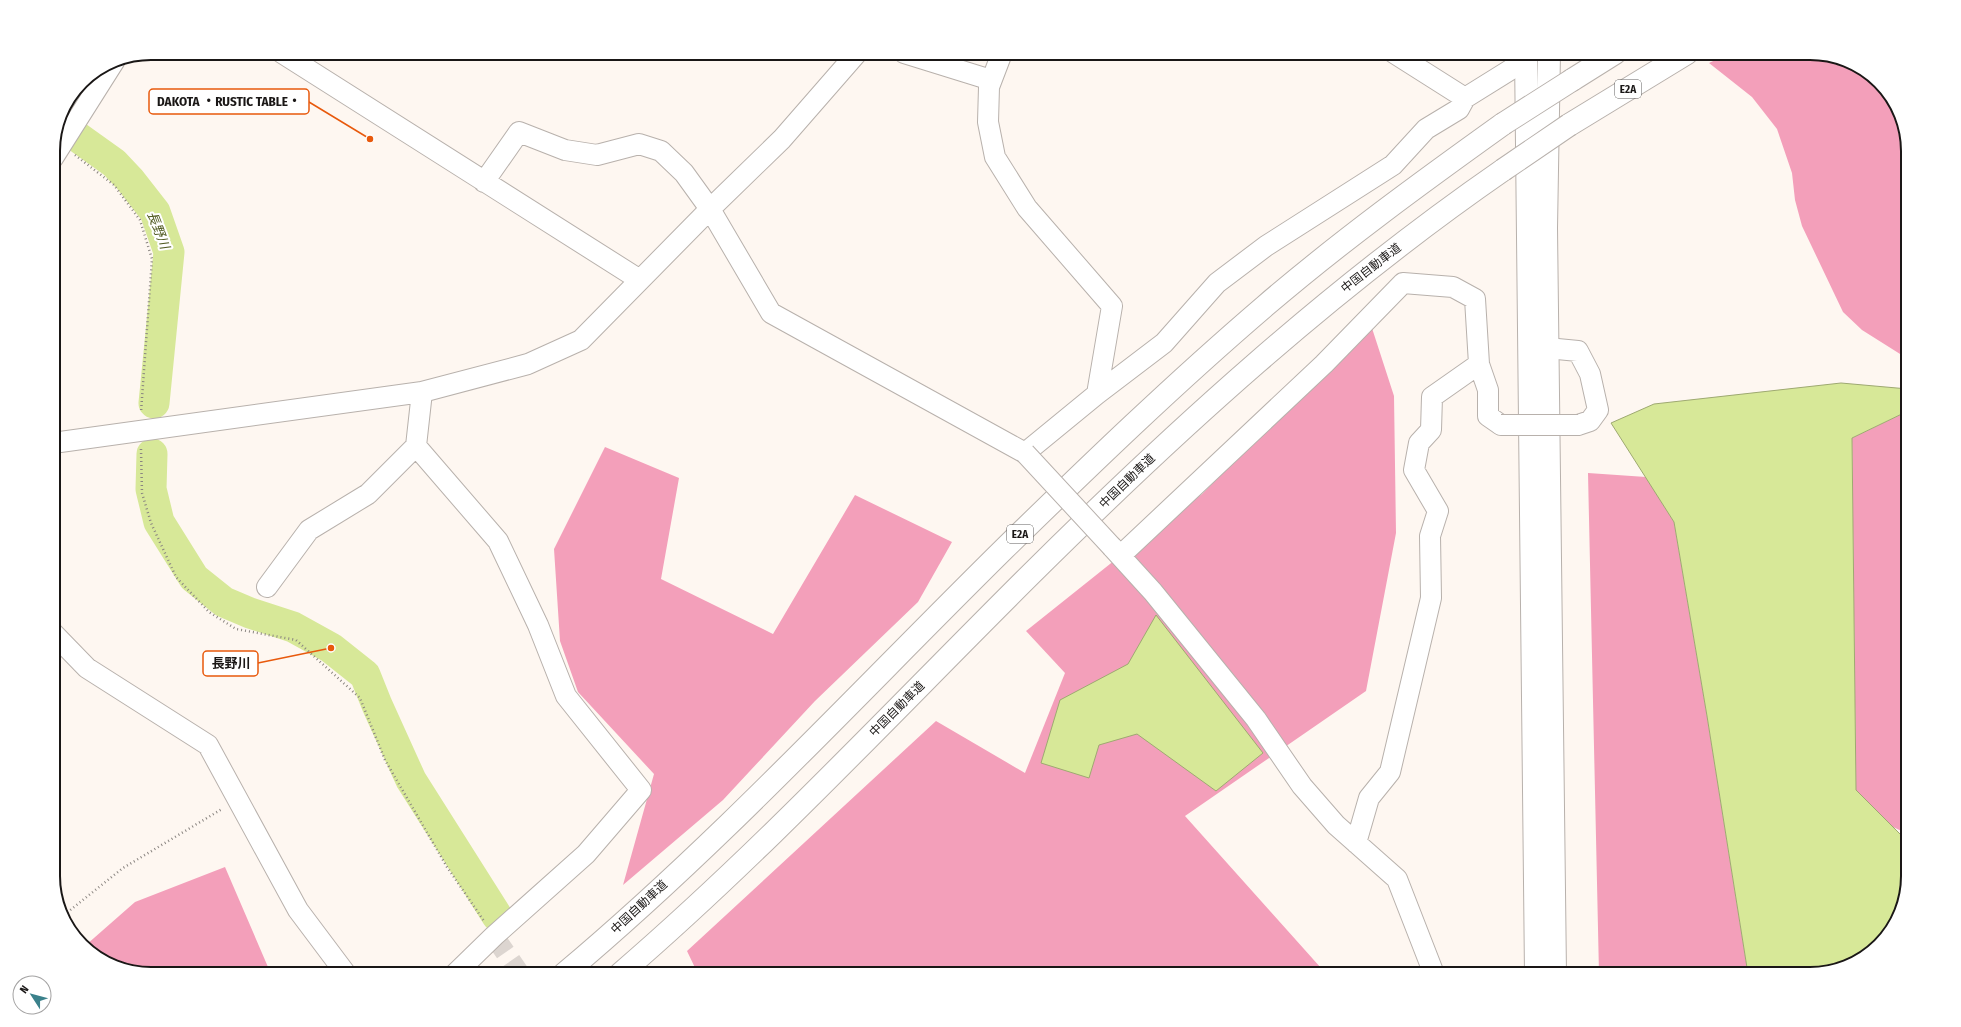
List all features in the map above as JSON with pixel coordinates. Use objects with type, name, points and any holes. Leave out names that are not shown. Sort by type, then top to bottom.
[{"type":"main road","points":[[1526,60],[1536,967]]},
{"type":"main road","points":[[1549,60],[1546,228],[1555,967]]},
{"type":"main road","name":"中国自動車道","points":[[572,967],[695,856],[808,746],[1003,550],[1174,387],[1266,306],[1357,231],[1503,124],[1604,60]]},
{"type":"main road","name":"中国自動車道","points":[[628,967],[720,883],[829,778],[1029,576],[1199,412],[1293,331],[1382,259],[1454,204],[1569,125],[1676,60]]},
{"type":"street","points":[[293,60],[640,280]]},
{"type":"street","points":[[60,442],[422,392],[528,364],[581,340],[710,209],[782,139],[851,60]]},
{"type":"street","points":[[927,60],[991,80]]},
{"type":"street","points":[[999,60],[989,87],[988,122],[995,157],[1027,208],[1112,306],[1097,394]]},
{"type":"street","points":[[1405,60],[1465,98]]},
{"type":"street","points":[[1025,453],[1097,394],[1164,343],[1218,283],[1266,246],[1393,165],[1426,129],[1460,109],[1465,98],[1522,60]]},
{"type":"street","points":[[60,148],[108,71]]},
{"type":"street","points":[[484,182],[519,132],[564,150],[597,155],[639,144],[661,152],[684,173],[710,209],[771,313],[1025,453],[1153,592],[1256,719],[1302,786],[1336,825],[1397,880],[1431,967]]},
{"type":"street","points":[[1116,551],[1324,364],[1403,283],[1453,287],[1475,299],[1479,364],[1488,390],[1488,416],[1501,425],[1578,425],[1590,421],[1598,410],[1590,374],[1578,351],[1547,348]]},
{"type":"street","points":[[1356,843],[1369,798],[1390,772],[1431,598],[1430,536],[1438,511],[1414,470],[1419,444],[1431,430],[1432,397],[1479,364]]},
{"type":"street","points":[[267,587],[308,530],[368,494],[416,446],[422,392]]},
{"type":"street","points":[[416,446],[498,541],[538,625],[566,696],[641,790],[586,854],[494,936],[462,967]]},
{"type":"street","points":[[60,640],[87,668],[208,745],[298,910],[341,967]]},
{"type":"path","points":[[60,152],[114,185],[140,220],[152,259],[140,432],[142,492],[150,523],[176,577],[209,612],[236,629],[296,640],[360,698],[385,760],[447,867],[494,936]]},
{"type":"path","points":[[68,912],[123,868],[237,799]]},
{"type":"shaded area","points":[[1715,60],[1816,60],[1828,62],[1850,69],[1861,75],[1886,100],[1896,122],[1901,145],[1901,355],[1862,330],[1843,312],[1802,226],[1795,200],[1792,173],[1777,129],[1752,97],[1709,63]]},
{"type":"shaded area","points":[[1370,322],[1394,396],[1396,533],[1366,691],[1185,816],[1320,967],[695,967],[687,951],[936,721],[1025,773],[1065,673],[1026,631],[1120,556],[1202,494],[1284,412]]},
{"type":"shaded area","points":[[1841,383],[1901,388],[1901,414],[1852,438],[1856,790],[1901,835],[1900,888],[1898,900],[1886,927],[1861,952],[1834,964],[1810,967],[1747,967],[1707,716],[1674,522],[1611,423],[1654,404]]},
{"type":"shaded area","points":[[1901,414],[1901,831],[1893,827],[1856,790],[1852,438]]},
{"type":"shaded area","points":[[605,447],[679,478],[661,579],[773,634],[855,495],[952,542],[918,602],[815,701],[723,800],[623,885],[654,774],[578,692],[560,641],[554,549]]},
{"type":"shaded area","points":[[1588,473],[1646,477],[1674,522],[1707,716],[1747,967],[1599,967]]},
{"type":"shaded area","points":[[1156,615],[1263,753],[1216,791],[1137,734],[1099,745],[1089,778],[1041,763],[1060,700],[1128,664]]},
{"type":"shaded area","points":[[225,867],[268,967],[139,966],[127,964],[100,952],[89,942],[135,902]]},
{"type":"waterway","name":"長野川","points":[[63,127],[114,163],[130,180],[155,212],[169,252],[154,403]]},
{"type":"waterway","name":"長野川","points":[[152,454],[151,489],[159,522],[194,578],[224,602],[250,613],[293,627],[331,648],[365,675],[411,780],[497,916]]},
{"type":"tunnel","points":[[494,936],[515,967]]},
{"type":"place","name":"DAKOTA ・RUSTIC TABLE・","points":[[370,139]]},
{"type":"place","name":"長野川","points":[[331,648]]}]
